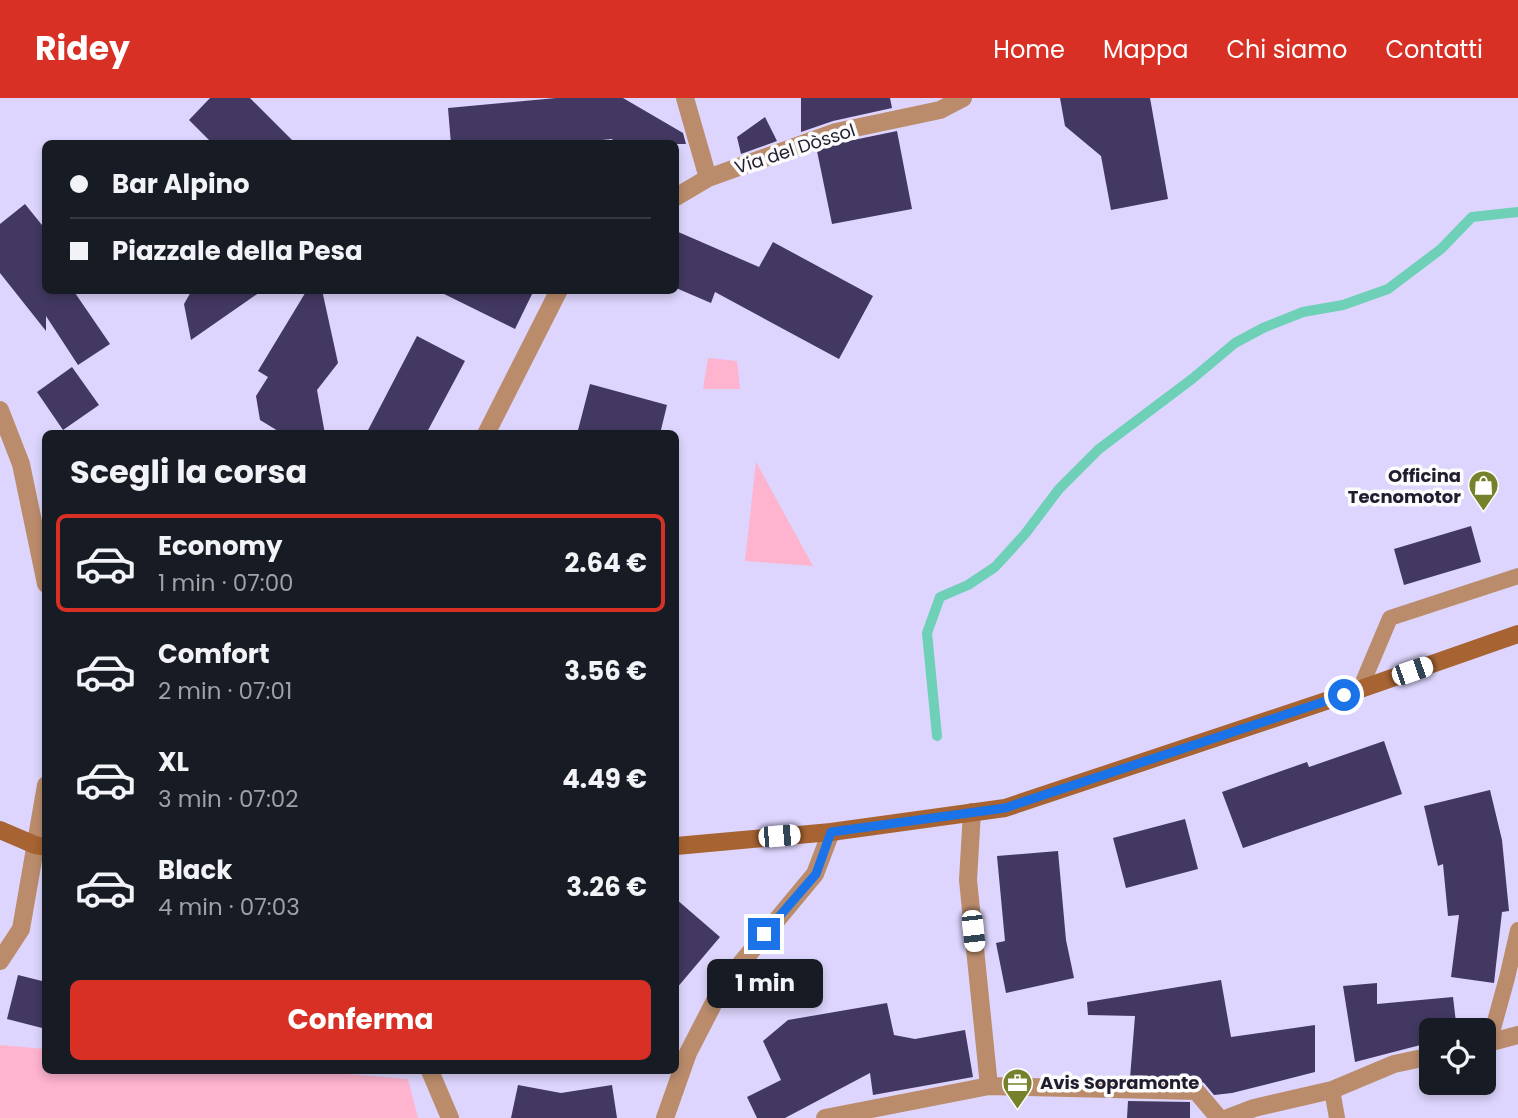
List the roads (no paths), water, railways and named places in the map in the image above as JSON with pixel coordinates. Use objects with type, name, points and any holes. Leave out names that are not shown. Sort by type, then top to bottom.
[{"type":"main road","points":[[679,846],[831,832],[1005,808],[1360,690],[1518,634]]},
{"type":"main road","points":[[0,830],[40,846]]},
{"type":"street","points":[[685,98],[708,178]]},
{"type":"street","name":"Via del Dòssol","points":[[679,195],[708,178],[836,132],[940,110],[963,98]]},
{"type":"street","points":[[488,430],[557,294]]},
{"type":"street","points":[[0,410],[21,464],[42,565]]},
{"type":"street","points":[[972,812],[968,880],[989,1086]]},
{"type":"street","points":[[0,961],[21,929],[42,826]]},
{"type":"street","points":[[665,1118],[688,1053],[723,985],[816,874],[831,832]]},
{"type":"street","points":[[1496,1040],[1518,1035]]},
{"type":"street","points":[[1228,1118],[1254,1108],[1332,1090],[1394,1064],[1419,1059]]},
{"type":"street","points":[[431,1074],[450,1118]]},
{"type":"street","points":[[825,1118],[989,1086],[1196,1091],[1219,1118]]},
{"type":"lane","points":[[1360,690],[1390,618],[1518,576]]},
{"type":"lane","points":[[1494,1018],[1518,930]]},
{"type":"lane","points":[[1332,1090],[1337,1118]]},
{"type":"waterway","points":[[937,736],[927,633],[940,597],[968,585],[995,567],[1025,534],[1059,489],[1099,449],[1235,343],[1303,312],[1343,305],[1388,289],[1441,249],[1472,217],[1518,212]]},
{"type":"place","name":"Officina Tecnomotor","points":[[1484,513]]},
{"type":"place","name":"Avis Sopramonte","points":[[1017,1110]]}]
